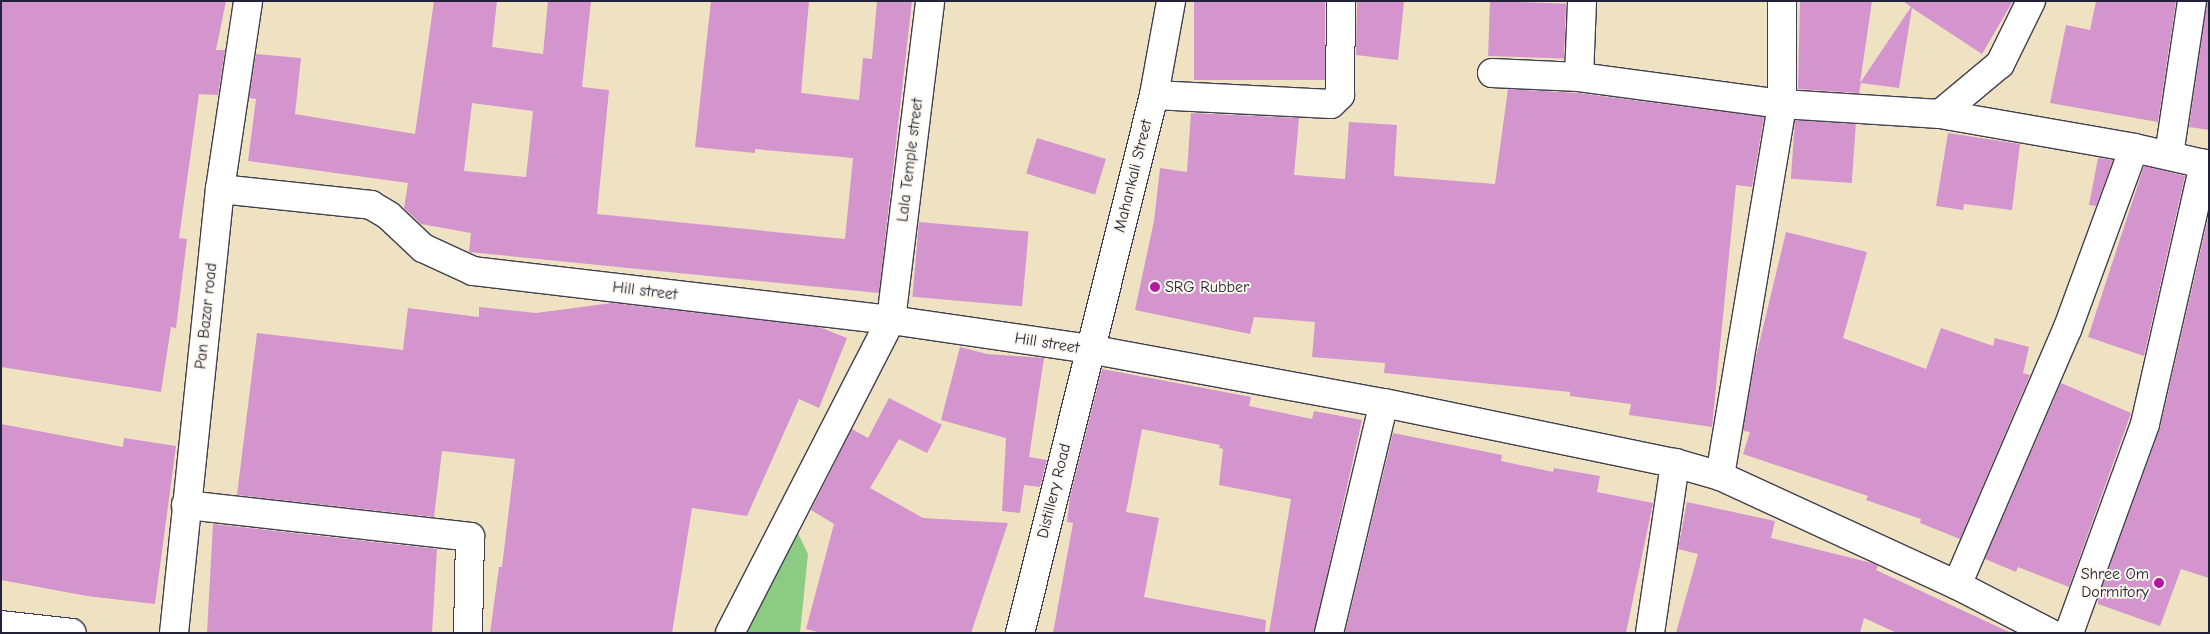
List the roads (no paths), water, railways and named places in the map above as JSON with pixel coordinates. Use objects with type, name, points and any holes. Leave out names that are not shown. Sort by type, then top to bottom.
[{"type":"street","name":"Pan Bazar road","points":[[174,633],[220,189],[248,1]]},
{"type":"street","name":"Lala Temple street","points":[[891,320],[930,1]]},
{"type":"street","name":"Mahankali Street","points":[[1089,349],[1154,95],[1171,1]]},
{"type":"street","points":[[1154,95],[1331,104],[1340,95],[1341,1]]},
{"type":"street","points":[[1578,77],[1582,1]]},
{"type":"street","points":[[1720,476],[1782,104],[1782,1]]},
{"type":"street","points":[[1940,114],[2000,64],[2031,1]]},
{"type":"street","points":[[2169,156],[2192,1]]},
{"type":"street","points":[[1492,73],[1578,77],[1782,104],[1940,114],[2134,148],[2206,165],[2145,424],[2069,633]]},
{"type":"street","points":[[1957,585],[2067,330],[2134,148]]},
{"type":"street","name":"Hill street","points":[[220,189],[370,205],[389,216],[423,248],[473,271],[891,320],[1089,349],[1384,403],[1675,463],[1720,476],[1957,585],[2050,633]]},
{"type":"street","points":[[730,633],[891,320]]},
{"type":"street","name":"Distillery Road","points":[[1020,633],[1089,349]]},
{"type":"street","points":[[1329,633],[1384,403]]},
{"type":"street","points":[[1650,633],[1675,463]]},
{"type":"street","points":[[186,505],[470,537],[468,633]]},
{"type":"street","points":[[1,625],[72,633]]},
{"type":"place","name":"SRG Rubber","points":[[1155,287]]},
{"type":"place","name":"Shree Om Dormitory","points":[[2159,583]]}]
